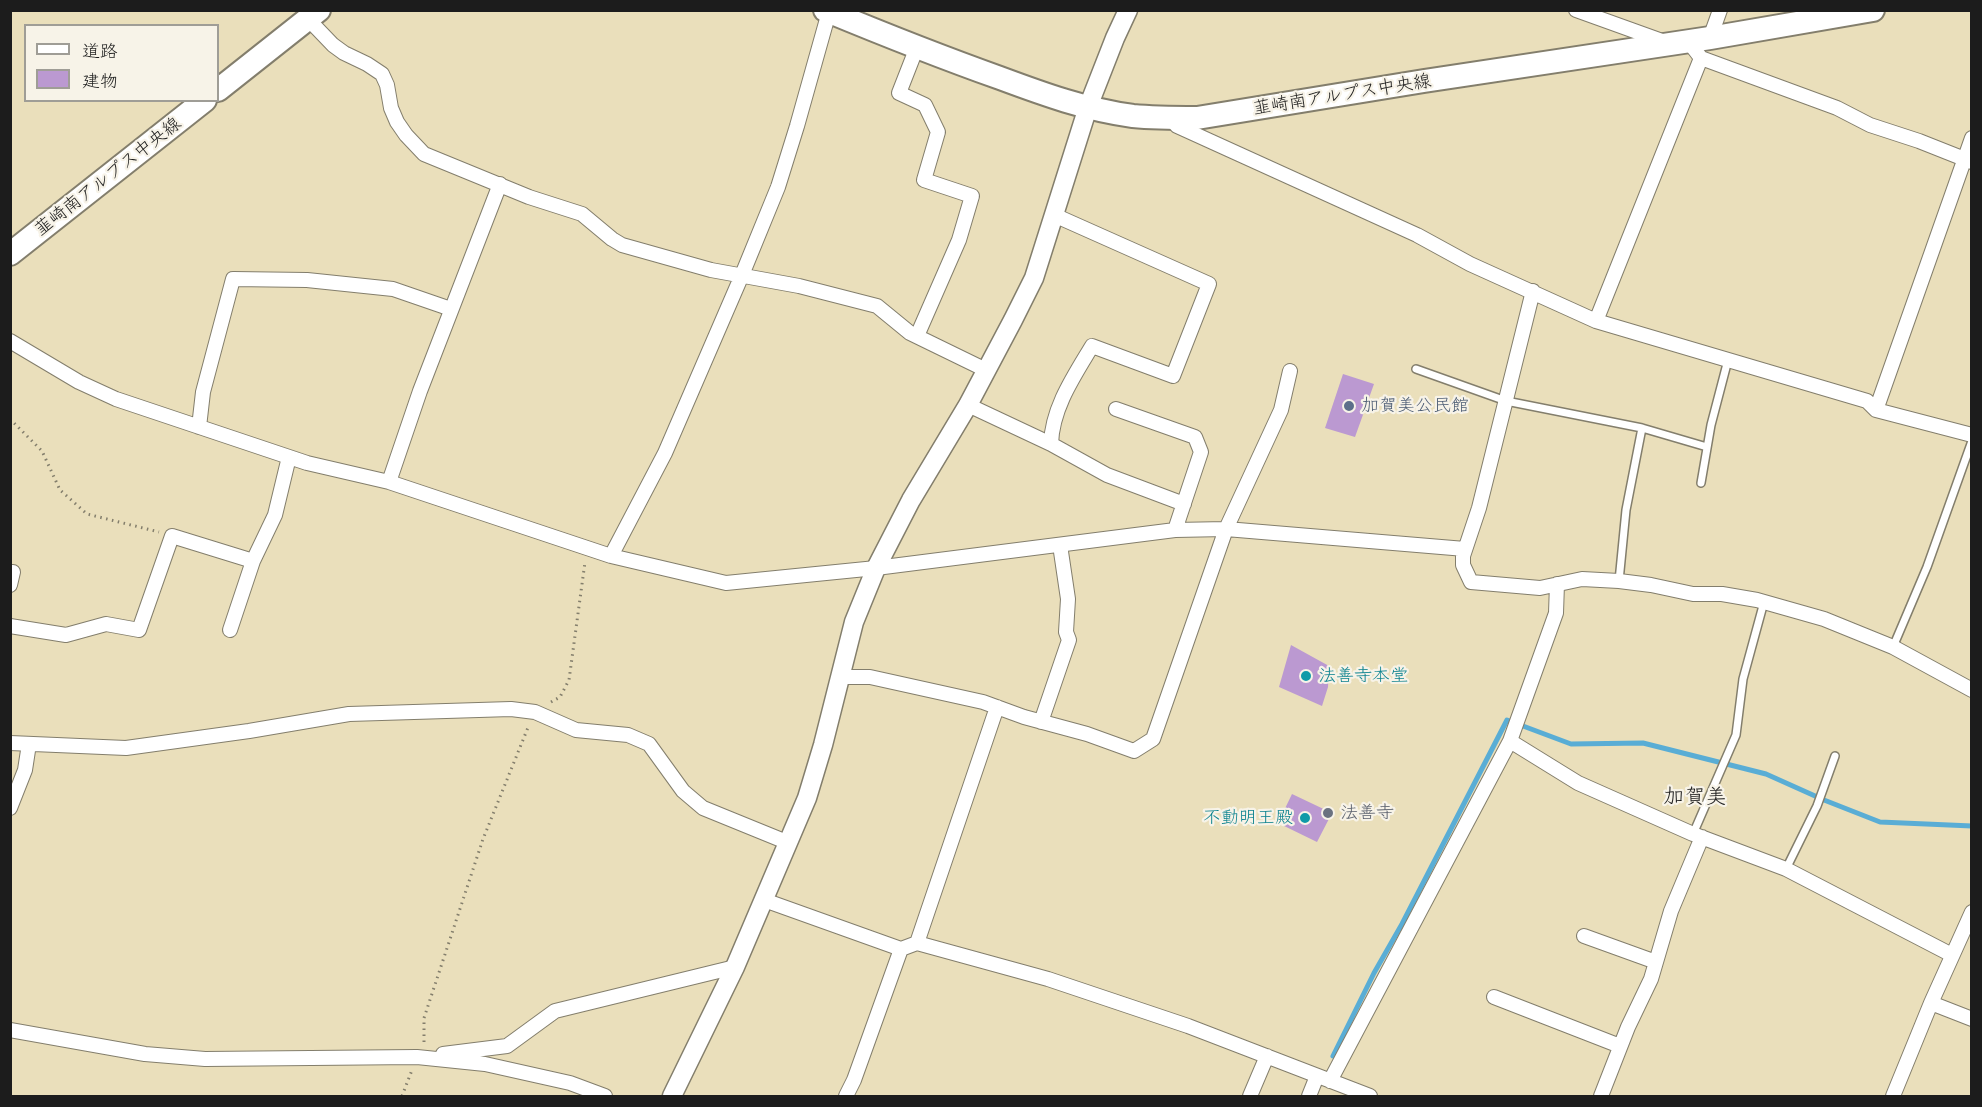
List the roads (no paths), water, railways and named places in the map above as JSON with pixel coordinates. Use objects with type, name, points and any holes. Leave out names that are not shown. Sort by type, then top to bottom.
[{"type":"main road","name":"韮崎南アルプス中央線","points":[[827,11],[1034,90],[1088,107],[1131,116],[1197,118],[1692,45],[1873,10]]},
{"type":"main road","points":[[219,89],[313,14]]},
{"type":"main road","name":"韮崎南アルプス中央線","points":[[10,254],[202,102]]},
{"type":"street","points":[[672,1096],[735,967],[807,798],[854,622],[876,568],[911,501],[968,405],[1034,278],[1088,107],[1128,10]]},
{"type":"street","points":[[1576,10],[1692,45],[1838,108],[1870,125],[1968,160]]},
{"type":"street","points":[[1596,321],[1692,45],[1720,10]]},
{"type":"street","points":[[612,555],[665,453],[778,187],[797,126],[827,11]]},
{"type":"street","points":[[313,14],[333,45],[344,53],[367,63],[382,74],[397,122],[424,154],[529,197],[582,214],[622,245],[711,270],[799,286],[877,306],[910,333],[986,370]]},
{"type":"street","points":[[917,336],[958,240],[972,195],[924,180],[938,132],[925,105],[899,93],[918,47]]},
{"type":"street","points":[[1170,118],[1177,126],[1417,235],[1470,264],[1596,321],[1867,401],[1876,410],[1971,435]]},
{"type":"street","points":[[1876,410],[1968,160],[1971,138]]},
{"type":"street","points":[[389,482],[420,390],[500,184]]},
{"type":"street","points":[[1051,444],[1051,430],[1067,387],[1092,346],[1173,376],[1209,284],[1054,215]]},
{"type":"street","points":[[199,427],[203,392],[233,279],[307,280],[382,288],[451,309]]},
{"type":"street","points":[[1533,291],[1479,508],[1463,556],[1463,565],[1471,582],[1540,588],[1582,579],[1619,581],[1693,594],[1722,594],[1764,602],[1824,619],[1893,647],[1971,690]]},
{"type":"street","points":[[10,341],[98,392],[199,427],[289,457],[389,482],[587,548],[726,584],[876,568],[1175,530],[1226,529],[1465,549]]},
{"type":"street","points":[[839,677],[870,677],[983,702],[1134,751],[1153,739],[1226,529],[1281,410],[1290,371]]},
{"type":"street","points":[[968,405],[1051,444],[1107,475],[1184,504]]},
{"type":"street","points":[[1116,409],[1195,437],[1201,452],[1175,530]]},
{"type":"street","points":[[230,630],[253,561],[275,515],[289,457]]},
{"type":"street","points":[[10,626],[66,635],[106,624],[140,630],[172,536],[253,561]]},
{"type":"street","points":[[1041,722],[1069,640],[1066,632],[1068,599],[1060,545]]},
{"type":"street","points":[[10,572],[13,572],[10,585]]},
{"type":"street","points":[[1310,1096],[1323,1078],[1512,737],[1556,613],[1557,584]]},
{"type":"street","points":[[917,943],[997,707]]},
{"type":"street","points":[[10,743],[126,748],[349,714],[511,709],[534,712],[576,730],[628,735],[649,744],[683,791],[703,808],[789,843]]},
{"type":"street","points":[[1512,737],[1578,783],[1697,836],[1786,869],[1952,955]]},
{"type":"street","points":[[10,808],[25,770],[29,744]]},
{"type":"street","points":[[1600,1096],[1651,979],[1697,836]]},
{"type":"street","points":[[764,900],[902,949],[917,943],[1048,979],[1188,1026],[1370,1096]]},
{"type":"street","points":[[1893,1096],[1971,912]]},
{"type":"street","points":[[1584,936],[1656,962]]},
{"type":"street","points":[[846,1096],[902,949]]},
{"type":"street","points":[[417,1057],[507,1046],[555,1011],[735,967]]},
{"type":"street","points":[[1494,997],[1620,1046]]},
{"type":"street","points":[[1931,1003],[1971,1019]]},
{"type":"street","points":[[10,1030],[145,1054],[205,1059],[417,1057],[486,1064],[570,1083],[605,1096]]},
{"type":"street","points":[[1250,1096],[1267,1056]]},
{"type":"lane","points":[[1701,483],[1711,425],[1728,360]]},
{"type":"lane","points":[[1416,369],[1506,401],[1642,428],[1707,447]]},
{"type":"lane","points":[[1619,581],[1626,510],[1642,428]]},
{"type":"lane","points":[[1893,647],[1927,567],[1971,441]]},
{"type":"lane","points":[[1697,836],[1736,735],[1743,679],[1764,602]]},
{"type":"lane","points":[[1786,869],[1817,806],[1835,756]]},
{"type":"waterway","points":[[1333,1056],[1507,720],[1571,744],[1643,743],[1766,774],[1880,822],[1972,826]]},
{"type":"place","name":"加賀美公民館","points":[[1349,406]]},
{"type":"place","name":"法善寺本堂","points":[[1306,676]]},
{"type":"place","name":"法善寺","points":[[1328,813]]},
{"type":"place","name":"不動明王殿","points":[[1305,818]]},
{"type":"district","name":"加賀美","points":[[1695,797]]}]
